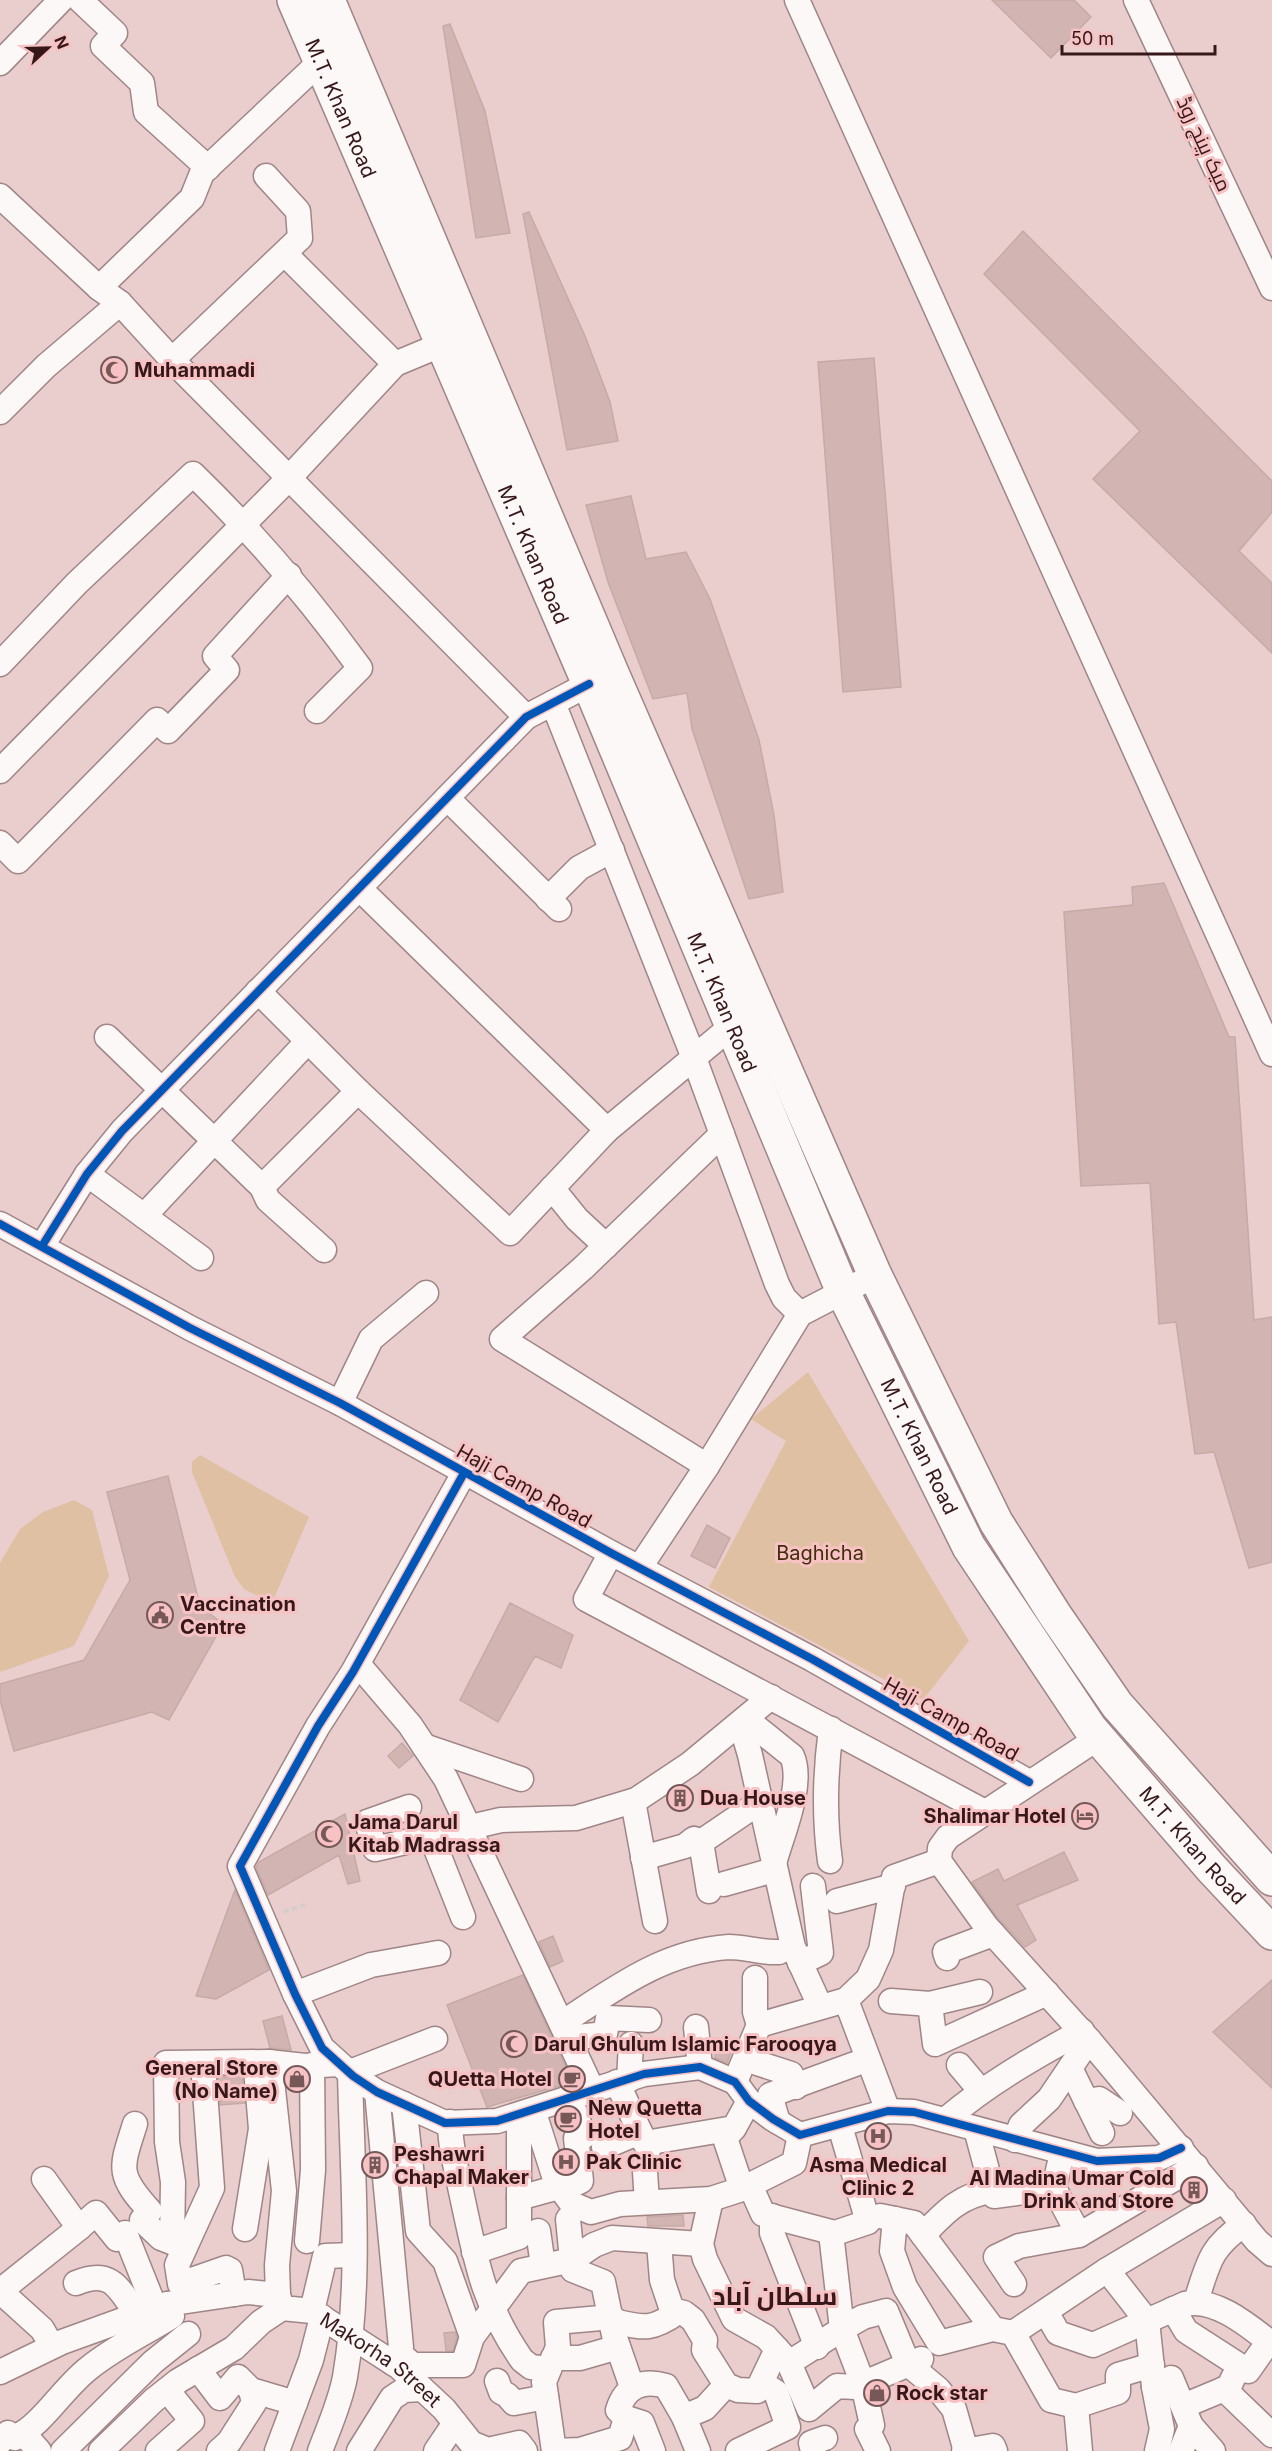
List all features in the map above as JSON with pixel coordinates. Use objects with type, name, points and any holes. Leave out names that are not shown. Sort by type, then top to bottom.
[{"type":"highway","name":"M.T. Khan Road","points":[[294,0],[590,684],[843,1292],[969,1547],[1028,1638],[1098,1738],[1212,1869],[1272,1933]]},
{"type":"highway","name":"M.T. Khan Road","points":[[328,0],[612,673],[875,1275],[996,1522],[1055,1615],[1117,1705],[1272,1879]]},
{"type":"street","points":[[0,63],[61,0]]},
{"type":"street","points":[[80,0],[115,33],[103,46],[142,83],[146,112],[208,168]]},
{"type":"street","points":[[797,0],[1272,1054]]},
{"type":"street","name":"میک ہینچ روڈ","points":[[1136,0],[1272,288]]},
{"type":"street","points":[[99,288],[192,198],[202,173],[320,62]]},
{"type":"street","points":[[172,360],[300,238],[298,211],[266,176]]},
{"type":"street","points":[[0,196],[99,288],[120,303],[172,360],[526,717]]},
{"type":"street","points":[[285,254],[395,364]]},
{"type":"street","points":[[0,412],[46,366],[120,303]]},
{"type":"street","points":[[0,771],[289,478],[395,364],[443,344]]},
{"type":"street","points":[[0,664],[77,583],[193,474],[244,524],[289,575],[360,668],[317,711]]},
{"type":"street","points":[[0,843],[18,861],[157,720],[168,731],[227,670],[215,656],[289,575]]},
{"type":"street","points":[[42,1246],[87,1174],[122,1131],[258,991],[526,717],[590,684]]},
{"type":"street","points":[[553,703],[694,1058],[777,1284],[784,1298],[800,1314]]},
{"type":"street","points":[[447,798],[553,904],[579,868],[612,850]]},
{"type":"street","points":[[360,888],[607,1130]]},
{"type":"street","points":[[258,991],[358,1091],[510,1233],[607,1130],[732,1026]]},
{"type":"street","points":[[107,1037],[262,1187],[268,1200],[324,1250]]},
{"type":"street","points":[[144,1216],[308,1041]]},
{"type":"street","points":[[262,1187],[358,1091]]},
{"type":"street","points":[[707,1466],[502,1339],[606,1246],[722,1134]]},
{"type":"street","points":[[87,1174],[201,1258]]},
{"type":"street","points":[[552,1188],[577,1219],[606,1246]]},
{"type":"street","name":"Haji Camp Road","points":[[0,1224],[190,1329],[340,1403],[611,1553],[812,1659],[1029,1782]]},
{"type":"street","points":[[640,1567],[707,1466],[800,1314],[875,1275]]},
{"type":"street","points":[[340,1403],[371,1339],[426,1293]]},
{"type":"street","points":[[464,1473],[358,1664],[318,1726],[240,1866],[295,1994],[322,2048],[344,2068],[377,2092],[445,2122],[497,2121],[644,2074],[700,2067],[742,2092],[778,2122],[800,2135],[840,2126],[888,2111],[914,2112],[1097,2161],[1121,2162],[1189,2157]]},
{"type":"street","points":[[611,1553],[586,1599],[985,1812]]},
{"type":"street","points":[[358,1664],[410,1725],[446,1779],[592,2089]]},
{"type":"street","points":[[409,1807],[367,1822],[375,1849],[501,1820],[576,1818],[633,1801],[690,1764],[771,1697]]},
{"type":"street","points":[[743,1722],[793,1947],[790,1957],[820,2006]]},
{"type":"street","points":[[743,1722],[792,1756],[796,1764],[797,1773],[791,1806],[774,1868]]},
{"type":"street","points":[[830,1861],[826,1822],[827,1759],[831,1730]]},
{"type":"street","points":[[1098,1738],[948,1837],[940,1848],[939,1862],[993,1934],[1085,2036],[1272,2254]]},
{"type":"street","points":[[424,1746],[521,1779]]},
{"type":"street","points":[[633,1801],[655,1921]]},
{"type":"street","points":[[701,1842],[760,1802]]},
{"type":"street","points":[[431,1836],[463,1917]]},
{"type":"street","points":[[644,1858],[685,1846],[694,1839],[701,1842],[717,1887],[774,1868]]},
{"type":"street","points":[[759,2025],[846,2000],[868,1979],[881,1950],[894,1877],[939,1862]]},
{"type":"street","points":[[565,2031],[642,1972],[666,1960],[697,1951],[729,1947],[790,1957],[821,1953],[813,1886]]},
{"type":"street","points":[[837,1901],[893,1886]]},
{"type":"street","points":[[947,1958],[945,1952],[993,1934]]},
{"type":"street","points":[[295,1994],[371,1965],[438,1953]]},
{"type":"street","points":[[755,1978],[755,2012],[759,2025],[745,2059],[742,2092],[734,2128],[725,2138],[746,2187],[763,2214],[831,2233],[868,2222],[840,2126]]},
{"type":"street","points":[[891,2001],[930,2004],[980,1992]]},
{"type":"street","points":[[930,2004],[935,2044],[1047,1993]]},
{"type":"street","points":[[846,2000],[888,2111]]},
{"type":"street","points":[[565,2031],[605,2034],[608,2018],[649,2020]]},
{"type":"street","points":[[696,2027],[700,2067]]},
{"type":"street","points":[[1015,2140],[1021,2125],[1049,2098],[1070,2068],[1085,2036]]},
{"type":"street","points":[[945,2120],[980,2090],[1085,2036]]},
{"type":"street","points":[[234,2294],[230,2270],[226,2268],[180,2284],[173,2182],[167,2142],[166,2063],[263,2063],[344,2068],[435,2038]]},
{"type":"street","points":[[631,2043],[623,2081],[645,2137],[647,2202]]},
{"type":"street","points":[[745,2059],[791,2074],[796,2086]]},
{"type":"street","points":[[245,2229],[261,2129],[263,2063]]},
{"type":"street","points":[[101,2451],[167,2390],[234,2348],[280,2302],[277,2265],[284,2191],[263,2063]]},
{"type":"street","points":[[143,2276],[178,2251],[212,2188],[203,2064]]},
{"type":"street","points":[[778,2122],[770,2095],[855,2064]]},
{"type":"street","points":[[307,2241],[313,2170],[312,2065]]},
{"type":"street","points":[[959,2065],[980,2090]]},
{"type":"street","points":[[320,2451],[339,2400],[353,2307],[354,2255],[344,2068]]},
{"type":"street","points":[[1070,2068],[1102,2133]]},
{"type":"street","points":[[377,2092],[401,2347],[396,2358],[413,2365],[463,2365],[472,2337],[521,2271],[572,2260],[594,2245],[612,2238],[659,2243],[701,2244]]},
{"type":"street","points":[[519,2198],[560,2189],[581,2181],[576,2138],[584,2136],[569,2097]]},
{"type":"street","points":[[1086,2101],[1099,2099],[1120,2113]]},
{"type":"street","points":[[404,2104],[418,2231],[445,2262],[472,2337]]},
{"type":"street","points":[[527,2112],[535,2116],[560,2189],[572,2204],[591,2212],[620,2204],[711,2199],[746,2187],[794,2163],[800,2135]]},
{"type":"street","points":[[474,2252],[519,2237],[519,2198],[527,2112]]},
{"type":"street","points":[[450,2122],[452,2149],[477,2268],[492,2310],[522,2360],[531,2367],[580,2358],[618,2347]]},
{"type":"street","points":[[135,2124],[123,2164],[124,2178],[150,2211],[142,2220],[178,2251]]},
{"type":"street","points":[[604,2147],[645,2137],[734,2128]]},
{"type":"street","points":[[976,2129],[994,2196],[1054,2188]]},
{"type":"street","points":[[1062,2152],[1054,2188],[1078,2235]]},
{"type":"street","points":[[1014,2284],[996,2257],[1018,2246],[1078,2235],[1189,2157]]},
{"type":"street","points":[[44,2179],[79,2228]]},
{"type":"street","points":[[924,2235],[951,2205],[978,2193],[992,2191]]},
{"type":"street","points":[[711,2199],[701,2244],[705,2259],[734,2319],[766,2337],[783,2356],[809,2409],[837,2386],[855,2387],[915,2361]]},
{"type":"street","points":[[894,2219],[892,2251],[905,2287],[939,2343],[1003,2331],[1046,2312],[1107,2271],[1224,2200]]},
{"type":"street","points":[[866,2213],[914,2223],[1003,2331],[1051,2400],[1076,2406],[1118,2392],[1118,2375],[1171,2379],[1191,2427],[1214,2451]]},
{"type":"street","points":[[52,2346],[42,2329],[0,2291],[96,2214],[117,2239],[125,2233],[143,2276],[153,2309]]},
{"type":"street","points":[[772,2216],[772,2233],[817,2347]]},
{"type":"street","points":[[568,2219],[575,2273],[603,2282],[618,2347],[632,2388]]},
{"type":"street","points":[[1196,2301],[1211,2255],[1221,2241],[1244,2224]]},
{"type":"street","points":[[538,2231],[543,2265]]},
{"type":"street","points":[[831,2233],[842,2329],[863,2384],[872,2425],[867,2429],[878,2451],[892,2444],[895,2451]]},
{"type":"street","points":[[659,2243],[662,2280],[672,2310],[693,2320],[705,2340],[704,2350],[726,2385],[738,2390],[757,2391],[783,2356],[817,2347],[863,2317],[886,2311],[915,2361],[954,2409],[965,2451],[993,2446],[995,2451]]},
{"type":"street","points":[[277,2451],[311,2360],[325,2256],[354,2255]]},
{"type":"street","points":[[1107,2271],[1148,2321],[1153,2376],[1162,2429],[1157,2451]]},
{"type":"street","points":[[0,2442],[8,2433],[15,2438],[31,2442],[32,2428],[69,2385],[120,2345],[172,2316],[153,2309],[117,2284],[101,2277],[88,2277],[75,2283]]},
{"type":"street","name":"Makorha Street","points":[[0,2372],[52,2346],[153,2309],[248,2292],[317,2314],[349,2336],[396,2358],[471,2443],[488,2450],[519,2443],[525,2451]]},
{"type":"street","points":[[1046,2312],[1058,2333],[1093,2345],[1173,2309],[1196,2301],[1212,2305],[1270,2342],[1248,2372],[1186,2331],[1173,2309]]},
{"type":"street","points":[[653,2451],[642,2423],[622,2436],[580,2450],[554,2451],[544,2382],[558,2347],[556,2322],[612,2319],[643,2329],[666,2320],[678,2312]]},
{"type":"street","points":[[63,2451],[153,2362],[188,2334]]},
{"type":"street","points":[[1193,2402],[1229,2387],[1239,2365]]},
{"type":"street","points":[[198,2369],[220,2398],[238,2377],[251,2390],[296,2403]]},
{"type":"street","points":[[496,2382],[501,2392],[514,2403],[546,2397]]},
{"type":"street","points":[[622,2436],[618,2410],[622,2396],[632,2388],[654,2383],[666,2386],[684,2417],[699,2451]]},
{"type":"street","points":[[738,2451],[788,2427],[776,2392],[762,2383]]},
{"type":"street","points":[[684,2417],[705,2409],[726,2385]]},
{"type":"street","points":[[359,2451],[392,2398],[404,2390],[422,2389]]},
{"type":"street","points":[[1224,2389],[1272,2435]]},
{"type":"street","points":[[158,2451],[192,2421],[167,2390]]},
{"type":"street","points":[[219,2451],[229,2442],[254,2403],[251,2390]]},
{"type":"street","points":[[1076,2406],[1080,2451]]},
{"type":"street","points":[[435,2451],[455,2423]]},
{"type":"street","points":[[1181,2451],[1191,2427]]},
{"type":"green space","name":"Baghicha","points":[[808,1372],[969,1641],[923,1700],[709,1587],[786,1441],[751,1419]]},
{"type":"green space","points":[[200,1455],[309,1517],[272,1603],[244,1589],[235,1577],[192,1472],[192,1462]]},
{"type":"green space","points":[[74,1500],[92,1510],[109,1576],[74,1646],[0,1672],[0,1563],[20,1529],[43,1512]]},
{"type":"building","points":[[992,0],[1074,0],[1091,17],[1051,58]]},
{"type":"building","points":[[450,24],[485,111],[510,233],[476,238],[443,26]]},
{"type":"building","points":[[529,212],[585,336],[610,402],[618,441],[567,450],[523,214]]},
{"type":"building","points":[[1023,231],[1272,481],[1272,512],[1239,551],[1272,583],[1272,653],[1093,479],[1140,431],[984,274]]},
{"type":"building","points":[[874,358],[901,687],[843,692],[818,362]]},
{"type":"building","points":[[631,496],[646,559],[686,552],[710,599],[759,740],[774,815],[783,892],[749,899],[692,729],[687,693],[653,699],[608,582],[586,505]]},
{"type":"building","points":[[1164,883],[1229,1037],[1235,1037],[1254,1320],[1272,1317],[1272,1562],[1249,1568],[1214,1452],[1195,1454],[1176,1322],[1159,1324],[1150,1183],[1081,1186],[1064,912],[1133,905],[1132,887]]},
{"type":"building","name":"Vaccination Centre","points":[[168,1476],[200,1606],[223,1624],[169,1720],[152,1712],[14,1751],[0,1700],[0,1684],[84,1660],[130,1580],[107,1492]]},
{"type":"building","points":[[707,1525],[730,1538],[715,1568],[691,1556]]},
{"type":"building","points":[[510,1603],[573,1635],[561,1668],[535,1656],[498,1722],[460,1700]]},
{"type":"building","points":[[402,1743],[413,1756],[399,1768],[388,1756]]},
{"type":"building","name":"Jama Darul Kitab Madrassa","points":[[345,1814],[360,1881],[348,1884],[339,1855],[268,1895],[256,1867],[259,1862]]},
{"type":"building","points":[[1064,1852],[1078,1880],[1017,1905],[1036,1940],[1025,1947],[997,1917],[972,1882],[998,1869],[1004,1881]]},
{"type":"building","points":[[235,1890],[269,1970],[216,1999],[196,1996]]},
{"type":"building","points":[[553,1936],[563,1961],[550,1967],[539,1942]]},
{"type":"building","name":"Darul Ghulum Islamic Farooqya","points":[[523,1975],[573,2082],[487,2107],[447,2005]]},
{"type":"building","points":[[1272,1980],[1272,2088],[1213,2032]]},
{"type":"building","points":[[282,2016],[291,2050],[270,2048],[263,2021]]},
{"type":"building","points":[[716,2042],[734,2044],[727,2063],[715,2058]]},
{"type":"building","points":[[242,2076],[245,2103],[220,2105],[218,2077]]},
{"type":"building","points":[[1192,2185],[1202,2197],[1190,2204],[1180,2192]]},
{"type":"building","points":[[683,2215],[684,2226],[648,2226],[647,2217]]},
{"type":"building","points":[[455,2332],[457,2337],[453,2351],[446,2351],[444,2333]]},
{"type":"cycle path","points":[[42,1246],[87,1174],[122,1131],[526,717],[589,684]]},
{"type":"cycle path","points":[[0,1224],[190,1328],[340,1403],[611,1553],[812,1659],[1029,1782]]},
{"type":"cycle path","points":[[464,1473],[353,1672],[318,1726],[240,1866],[295,1994],[322,2048],[353,2076],[377,2092],[445,2123],[497,2121],[644,2074],[700,2067],[735,2082],[749,2101],[800,2135],[888,2111],[914,2112],[1097,2161],[1159,2158],[1181,2148]]},
{"type":"place","name":"Muhammadi","points":[[114,370]]},
{"type":"place","name":"Vaccination Centre","points":[[160,1615]]},
{"type":"place","name":"Dua House","points":[[680,1798]]},
{"type":"place","name":"Shalimar Hotel","points":[[1085,1816]]},
{"type":"place","name":"Jama Darul Kitab Madrassa","points":[[329,1834]]},
{"type":"place","name":"Darul Ghulum Islamic Farooqya","points":[[514,2044]]},
{"type":"place","name":"General Store (No Name)","points":[[297,2079]]},
{"type":"place","name":"QUetta Hotel","points":[[572,2079]]},
{"type":"place","name":"New Quetta Hotel","points":[[568,2119]]},
{"type":"place","name":"Asma Medical Clinic 2","points":[[878,2136]]},
{"type":"place","name":"Pak Clinic","points":[[566,2162]]},
{"type":"place","name":"Peshawri Chapal Maker","points":[[375,2165]]},
{"type":"place","name":"Al Madina Umar Cold Drink and Store","points":[[1194,2190]]},
{"type":"place","name":"Rock star","points":[[877,2393]]},
{"type":"district","name":"سلطان آباد","points":[[775,2295]]}]
